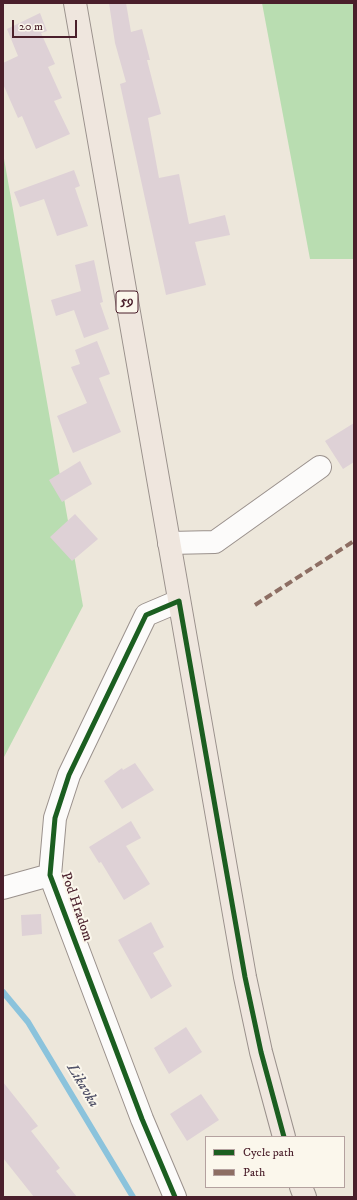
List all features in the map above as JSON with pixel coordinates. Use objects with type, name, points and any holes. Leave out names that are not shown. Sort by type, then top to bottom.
[{"type":"main road","name":"59","points":[[75,3],[245,977],[266,1073],[284,1136]]},
{"type":"street","points":[[169,543],[215,542],[320,467]]},
{"type":"street","name":"Pod Hradom","points":[[175,1197],[142,1119],[50,875],[55,818],[69,775],[146,614],[179,601]]},
{"type":"street","points":[[3,888],[50,875]]},
{"type":"green space","points":[[262,3],[354,3],[354,259],[310,259]]},
{"type":"green space","points":[[3,153],[83,606],[3,759]]},
{"type":"building","points":[[109,3],[126,3],[131,32],[142,29],[150,60],[147,60],[161,114],[148,118],[159,178],[179,174],[189,224],[225,215],[230,235],[195,242],[206,285],[166,295],[120,84],[126,82],[115,43]]},
{"type":"building","points":[[40,13],[47,31],[41,33],[55,64],[48,67],[62,98],[54,101],[70,134],[36,149],[22,116],[18,118],[3,84],[3,63],[18,56],[7,29]]},
{"type":"building","points":[[74,170],[80,186],[75,188],[88,226],[57,236],[44,199],[20,207],[14,192]]},
{"type":"building","points":[[94,260],[103,302],[100,303],[109,329],[84,338],[74,310],[56,316],[51,300],[81,291],[75,265]]},
{"type":"building","points":[[97,341],[110,374],[99,378],[121,432],[73,453],[57,416],[87,403],[71,367],[80,364],[75,350]]},
{"type":"building","points":[[354,423],[354,462],[343,469],[325,441]]},
{"type":"building","points":[[80,461],[92,484],[62,502],[49,480]]},
{"type":"building","points":[[75,514],[98,539],[72,561],[50,537]]},
{"type":"building","points":[[135,763],[154,790],[122,809],[104,781],[122,768],[123,770]]},
{"type":"building","points":[[131,821],[141,838],[126,846],[150,884],[124,900],[101,862],[99,863],[89,847]]},
{"type":"building","points":[[41,914],[42,934],[22,936],[21,915]]},
{"type":"building","points":[[151,922],[164,947],[153,953],[172,986],[151,999],[118,940]]},
{"type":"building","points":[[186,1027],[202,1052],[169,1074],[154,1048]]},
{"type":"building","points":[[3,1082],[38,1126],[31,1131],[60,1168],[56,1171],[77,1197],[34,1197],[3,1158]]},
{"type":"building","points":[[201,1094],[219,1120],[187,1141],[170,1114]]},
{"type":"waterway","name":"Likavka","points":[[3,992],[28,1022],[133,1197]]},
{"type":"marked path","points":[[255,605],[354,541]]},
{"type":"cycle path","points":[[175,1197],[142,1119],[50,875],[55,818],[69,775],[146,615],[179,601],[245,977],[261,1052],[284,1136]]}]
